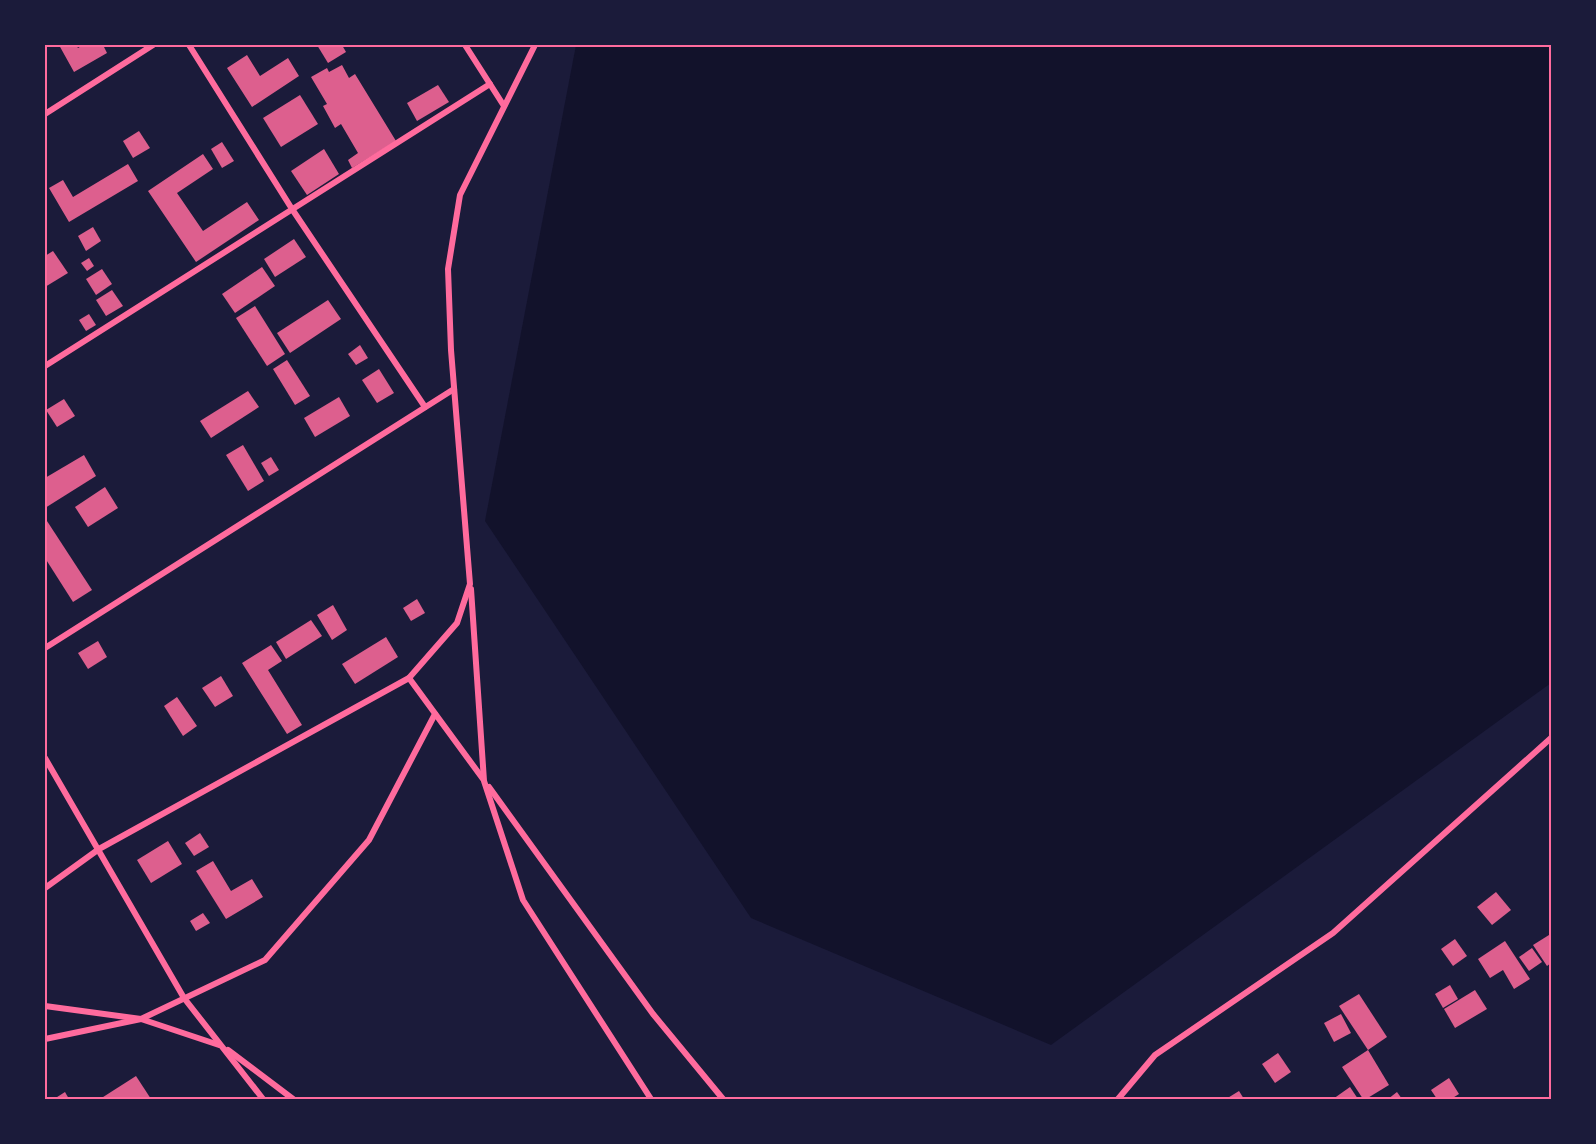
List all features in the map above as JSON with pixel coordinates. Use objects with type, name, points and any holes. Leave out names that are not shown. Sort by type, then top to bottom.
[{"type":"street","points":[[45,114],[153,45]]},
{"type":"street","points":[[189,45],[292,209],[425,407]]},
{"type":"street","points":[[465,45],[504,106]]},
{"type":"street","points":[[535,45],[460,195],[448,269],[451,350],[471,584],[484,781],[523,900],[651,1099]]},
{"type":"street","points":[[45,366],[490,84]]},
{"type":"street","points":[[45,648],[454,389]]},
{"type":"street","points":[[45,888],[99,849],[409,678],[457,623],[471,584]]},
{"type":"street","points":[[409,678],[653,1014],[723,1099]]},
{"type":"street","points":[[45,1039],[141,1019],[265,960],[369,840],[435,714]]},
{"type":"street","points":[[1118,1099],[1155,1055],[1334,933],[1551,738]]},
{"type":"street","points":[[45,758],[184,998],[263,1099]]},
{"type":"street","points":[[45,1006],[141,1019],[221,1045],[293,1099]]},
{"type":"shaded area","points":[[576,45],[1551,45],[1551,683],[1051,1045],[751,918],[485,521]]},
{"type":"building","points":[[59,45],[76,45],[78,48],[83,45],[103,45],[107,53],[74,72]]},
{"type":"building","points":[[317,45],[342,45],[346,52],[328,63]]},
{"type":"building","points":[[247,55],[260,76],[288,58],[299,76],[252,107],[227,68]]},
{"type":"building","points":[[342,65],[349,78],[355,74],[396,141],[352,168],[348,160],[358,153],[341,124],[335,128],[323,106],[327,104],[311,77],[327,68],[329,72]]},
{"type":"building","points":[[438,85],[449,102],[417,121],[407,103]]},
{"type":"building","points":[[300,95],[318,124],[281,147],[263,118]]},
{"type":"building","points":[[139,131],[150,148],[133,158],[123,141]]},
{"type":"building","points":[[222,142],[234,161],[222,168],[211,149]]},
{"type":"building","points":[[324,149],[339,174],[307,195],[291,171]]},
{"type":"building","points":[[203,154],[213,169],[177,193],[203,231],[247,202],[259,220],[196,262],[148,191]]},
{"type":"building","points":[[128,164],[138,181],[69,222],[49,188],[63,180],[73,197]]},
{"type":"building","points":[[93,227],[101,241],[86,251],[78,236]]},
{"type":"building","points":[[294,239],[306,257],[275,277],[264,259]]},
{"type":"building","points":[[53,251],[68,273],[45,287],[45,256]]},
{"type":"building","points":[[89,258],[94,266],[87,271],[81,263]]},
{"type":"building","points":[[262,267],[275,286],[235,313],[222,294]]},
{"type":"building","points":[[102,269],[112,284],[96,295],[86,279]]},
{"type":"building","points":[[112,290],[123,306],[106,316],[96,300]]},
{"type":"building","points":[[328,300],[341,319],[290,353],[277,333]]},
{"type":"building","points":[[255,306],[285,354],[267,366],[236,318]]},
{"type":"building","points":[[89,314],[96,325],[86,331],[79,320]]},
{"type":"building","points":[[360,345],[368,358],[356,365],[348,354]]},
{"type":"building","points":[[287,360],[310,396],[295,405],[273,369]]},
{"type":"building","points":[[379,369],[394,393],[377,403],[362,380]]},
{"type":"building","points":[[248,391],[259,407],[211,438],[200,421]]},
{"type":"building","points":[[339,397],[350,416],[315,437],[304,418]]},
{"type":"building","points":[[64,399],[75,416],[57,427],[46,410]]},
{"type":"building","points":[[243,445],[264,481],[248,491],[226,455]]},
{"type":"building","points":[[84,455],[96,476],[45,508],[45,478]]},
{"type":"building","points":[[271,457],[279,470],[269,476],[261,463]]},
{"type":"building","points":[[105,487],[118,508],[88,527],[75,507]]},
{"type":"building","points":[[47,521],[92,590],[73,602],[45,558],[45,522]]},
{"type":"building","points":[[417,599],[425,613],[411,621],[403,608]]},
{"type":"building","points":[[333,605],[347,630],[332,640],[317,615]]},
{"type":"building","points":[[311,620],[322,636],[286,659],[276,642]]},
{"type":"building","points":[[386,637],[398,657],[355,684],[342,664]]},
{"type":"building","points":[[98,641],[107,657],[88,669],[78,653]]},
{"type":"building","points":[[271,645],[282,661],[268,670],[302,725],[287,734],[242,663]]},
{"type":"building","points":[[221,676],[233,696],[215,707],[202,688]]},
{"type":"building","points":[[177,697],[197,726],[183,736],[164,706]]},
{"type":"building","points":[[200,833],[209,847],[194,856],[185,843]]},
{"type":"building","points":[[168,841],[182,864],[151,883],[137,860]]},
{"type":"building","points":[[213,861],[231,891],[252,879],[263,897],[226,919],[196,871]]},
{"type":"building","points":[[1496,892],[1511,910],[1492,925],[1477,907]]},
{"type":"building","points":[[203,913],[210,923],[196,931],[190,921]]},
{"type":"building","points":[[1549,935],[1551,963],[1547,966],[1533,945]]},
{"type":"building","points":[[1455,939],[1467,956],[1453,966],[1441,949]]},
{"type":"building","points":[[1505,941],[1530,979],[1514,989],[1503,970],[1490,978],[1478,959]]},
{"type":"building","points":[[1532,948],[1542,962],[1529,971],[1519,957]]},
{"type":"building","points":[[1450,985],[1458,999],[1443,1008],[1435,994]]},
{"type":"building","points":[[1475,990],[1487,1009],[1455,1028],[1444,1009]]},
{"type":"building","points":[[1359,994],[1387,1037],[1368,1050],[1339,1006]]},
{"type":"building","points":[[1341,1014],[1351,1033],[1334,1042],[1324,1023]]},
{"type":"building","points":[[1368,1050],[1389,1085],[1363,1099],[1342,1067]]},
{"type":"building","points":[[1278,1053],[1291,1072],[1275,1083],[1262,1064]]},
{"type":"building","points":[[136,1076],[151,1099],[100,1099]]},
{"type":"building","points":[[1449,1078],[1459,1094],[1451,1099],[1437,1099],[1431,1090]]},
{"type":"building","points":[[1350,1087],[1358,1099],[1333,1099]]},
{"type":"building","points":[[1239,1091],[1244,1099],[1226,1099]]},
{"type":"building","points":[[65,1092],[69,1099],[54,1099]]},
{"type":"building","points":[[1397,1092],[1402,1099],[1388,1099]]}]
